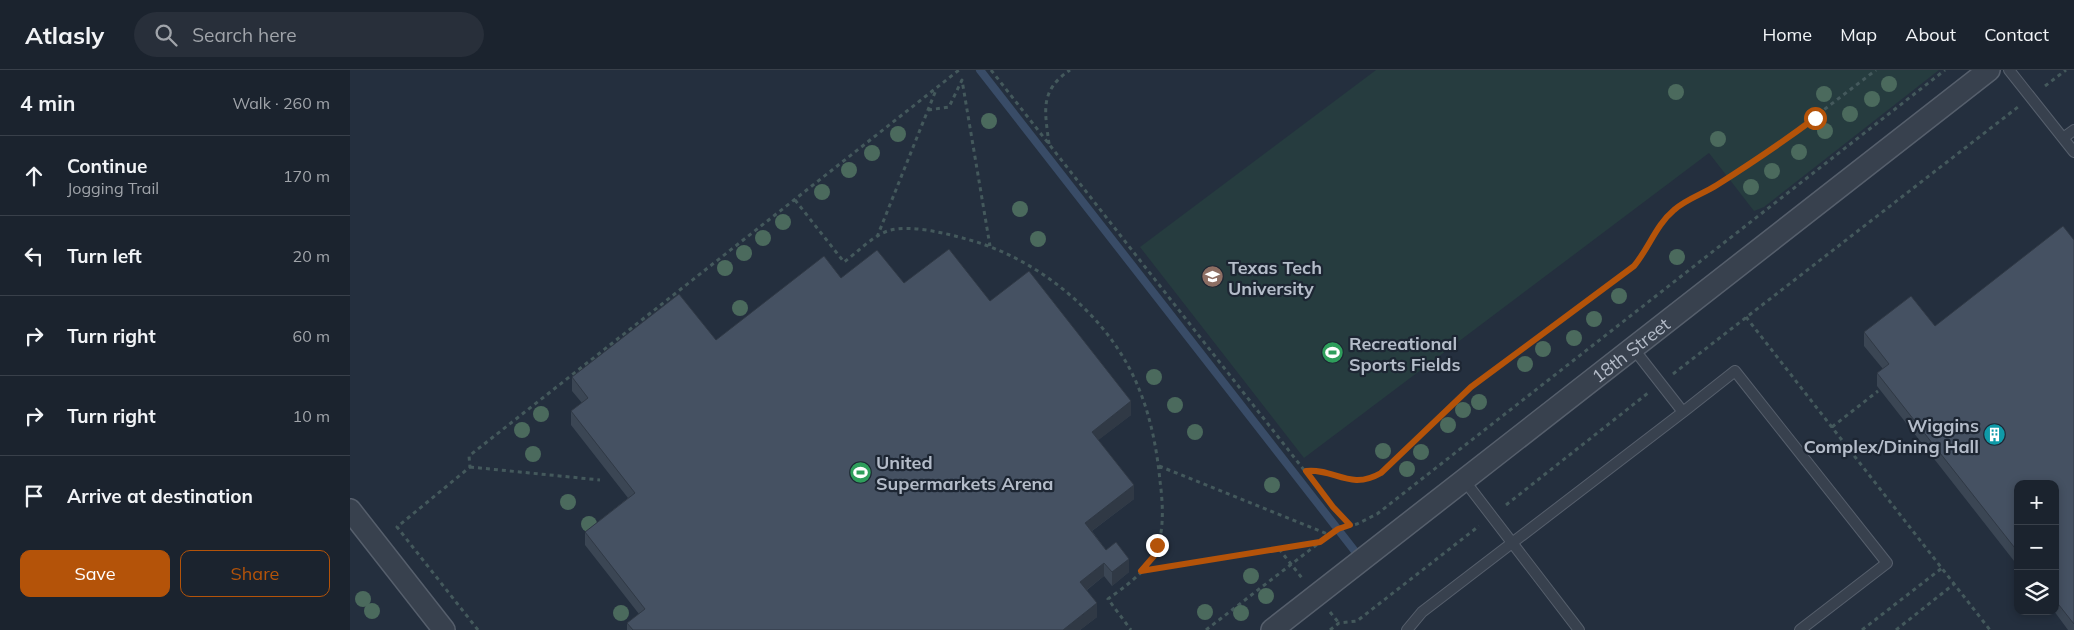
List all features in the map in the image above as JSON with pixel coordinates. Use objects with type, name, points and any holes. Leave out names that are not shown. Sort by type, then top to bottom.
[{"type":"street","name":"18th Street","points":[[1272,630],[1297,622],[1464,480],[1988,70]]},
{"type":"street","points":[[350,510],[444,630]]},
{"type":"lane","points":[[2009,70],[2074,152]]},
{"type":"lane","points":[[2063,138],[2074,130]]},
{"type":"lane","points":[[1633,348],[1684,412]]},
{"type":"lane","points":[[1407,630],[1422,612],[1735,371],[1887,563],[1800,630]]},
{"type":"lane","points":[[1464,480],[1579,630]]},
{"type":"path","points":[[470,467],[469,456],[959,70]]},
{"type":"path","points":[[991,70],[1333,507],[1350,525]]},
{"type":"path","points":[[1049,145],[1046,121],[1048,92],[1058,78],[1070,70]]},
{"type":"path","points":[[1306,471],[1313,470],[1356,480],[1370,478],[1381,473],[1471,387],[1634,266],[1663,222],[1675,208],[1715,186],[1775,147],[1876,70]]},
{"type":"path","points":[[1206,630],[1338,529],[1377,514],[1945,70]]},
{"type":"path","points":[[1330,630],[1339,623],[1357,621],[2066,70]]},
{"type":"path","points":[[928,110],[949,107],[962,80],[990,246]]},
{"type":"path","points":[[876,238],[938,88]]},
{"type":"path","points":[[795,199],[844,262],[890,230],[942,233],[1006,252],[1045,274],[1083,306],[1110,340],[1127,365],[1139,388],[1152,429],[1159,466],[1163,504],[1160,535],[1154,556],[1133,580],[1108,599],[1131,630]]},
{"type":"path","points":[[1746,318],[1990,630]]},
{"type":"path","points":[[1832,427],[1878,391]]},
{"type":"path","points":[[1159,466],[1330,535]]},
{"type":"path","points":[[478,630],[397,527],[470,467],[600,480]]},
{"type":"path","points":[[1141,571],[1320,542]]},
{"type":"path","points":[[1862,630],[1942,568]]},
{"type":"path","points":[[1896,630],[1954,584]]},
{"type":"green space","name":"Recreational Sports Fields","points":[[1376,70],[1939,70],[1764,207],[1754,211],[1709,153],[1304,458],[1140,247]]},
{"type":"building","name":"Wiggins Complex/Dining Hall","points":[[2063,226],[2074,240],[2074,624],[2059,605],[2059,480],[2014,480],[2014,547],[1877,373],[1889,364],[1864,332],[1911,296],[1935,326]]},
{"type":"building","name":"United Supermarkets Arena","points":[[949,249],[990,301],[1029,271],[1131,401],[1092,432],[1134,485],[1085,523],[1106,550],[1116,542],[1129,559],[1112,572],[1104,563],[1080,582],[1097,603],[1063,630],[633,630],[627,623],[645,609],[585,532],[635,493],[571,411],[588,398],[572,377],[679,294],[716,340],[824,256],[841,278],[877,250],[904,283]]},
{"type":"waterway","points":[[980,70],[1361,559]]},
{"type":"place","name":"Texas Tech University","points":[[1212,277]]},
{"type":"place","name":"Recreational Sports Fields","points":[[1333,353]]},
{"type":"place","name":"Wiggins Complex/Dining Hall","points":[[1995,435]]},
{"type":"place","name":"United Supermarkets Arena","points":[[860,472]]},
{"type":"route","points":[[1157,545],[1154,556],[1141,571],[1320,542],[1338,529],[1350,525],[1333,507],[1306,471],[1313,470],[1356,480],[1363,480],[1381,473],[1398,459],[1471,387],[1634,266],[1663,222],[1675,208],[1756,160],[1815,118]]}]
